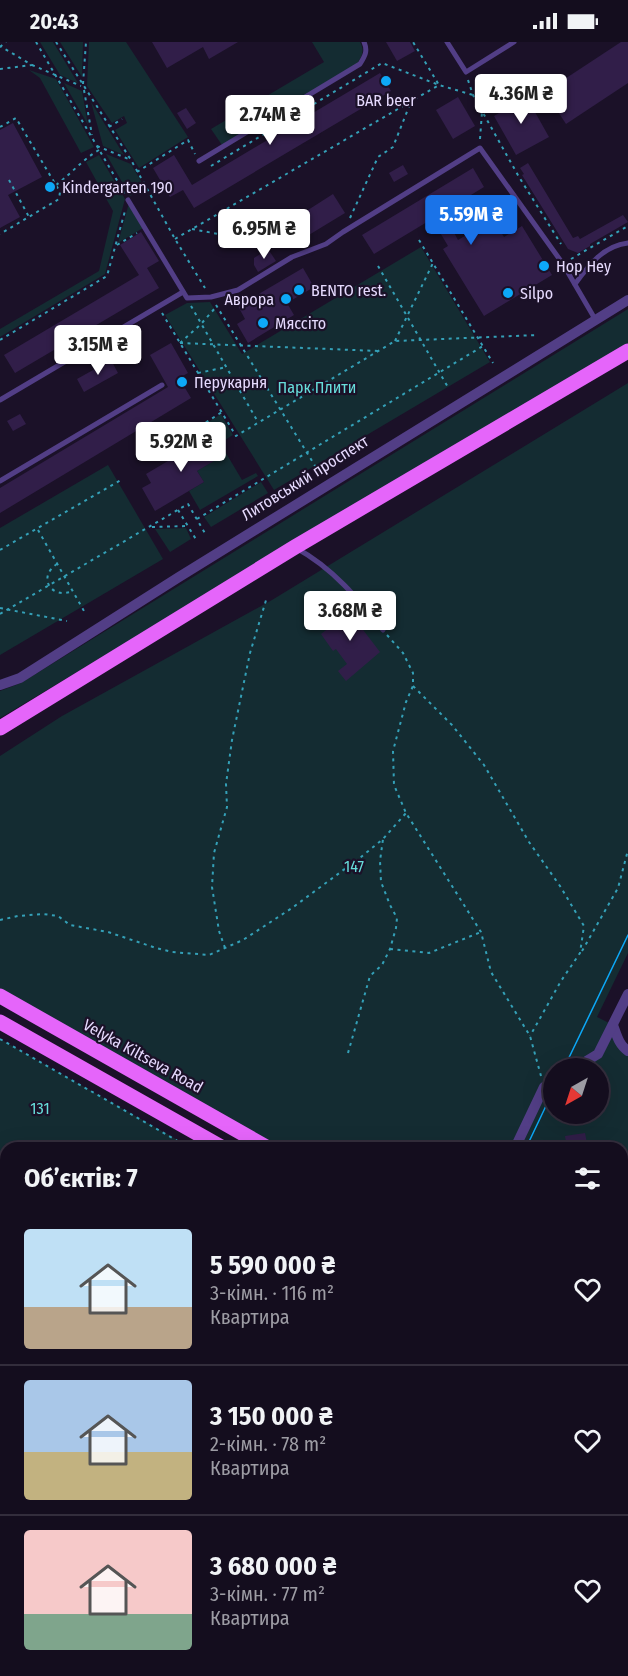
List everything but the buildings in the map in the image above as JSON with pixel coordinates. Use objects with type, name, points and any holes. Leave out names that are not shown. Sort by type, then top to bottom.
[{"type":"main road","points":[[0,728],[295,547],[628,351]]},
{"type":"main road","name":"Velyka Kiltseva Road","points":[[0,996],[257,1142]]},
{"type":"main road","points":[[0,1022],[212,1142]]},
{"type":"street","name":"Литовський проспект","points":[[0,685],[20,678],[179,577],[628,300]]},
{"type":"street","points":[[591,1058],[598,1054],[628,994]]},
{"type":"street","points":[[613,1025],[618,1041],[628,1051]]},
{"type":"street","points":[[518,1142],[543,1095]]},
{"type":"lane","points":[[199,161],[360,64],[367,50],[364,42]]},
{"type":"lane","points":[[447,42],[466,72],[514,42]]},
{"type":"lane","points":[[128,200],[187,298],[211,297],[238,290],[292,257],[326,244],[480,148],[563,264],[595,319]]},
{"type":"lane","points":[[575,284],[594,259],[616,244],[628,243]]},
{"type":"lane","points":[[0,400],[183,292]]},
{"type":"lane","points":[[0,481],[162,385]]},
{"type":"lane","points":[[295,547],[318,561],[336,576],[362,603],[383,630]]},
{"type":"path","points":[[6,42],[0,46],[32,65],[83,87]]},
{"type":"path","points":[[0,340],[106,276],[128,200],[36,42]]},
{"type":"path","points":[[56,42],[131,160],[175,239],[316,469]]},
{"type":"path","points":[[86,42],[83,87],[92,138]]},
{"type":"path","points":[[413,42],[439,86]]},
{"type":"path","points":[[211,166],[382,63],[439,86],[473,95]]},
{"type":"path","points":[[0,69],[32,65]]},
{"type":"path","points":[[466,72],[473,95],[482,112],[570,260]]},
{"type":"path","points":[[175,239],[439,86]]},
{"type":"path","points":[[343,232],[378,157],[393,147],[411,102]]},
{"type":"path","points":[[480,148],[482,112]]},
{"type":"path","points":[[0,127],[16,118],[60,192],[59,199],[0,234]]},
{"type":"path","points":[[109,127],[122,119]]},
{"type":"path","points":[[137,172],[188,140],[199,161]]},
{"type":"path","points":[[97,146],[131,160]]},
{"type":"path","points":[[56,185],[73,172],[84,159],[99,150]]},
{"type":"path","points":[[9,180],[29,217]]},
{"type":"path","points":[[563,264],[628,226]]},
{"type":"path","points":[[115,246],[145,228]]},
{"type":"path","points":[[192,229],[282,246]]},
{"type":"path","points":[[419,240],[493,363]]},
{"type":"path","points":[[395,341],[433,263]]},
{"type":"path","points":[[378,266],[449,389]]},
{"type":"path","points":[[187,298],[258,422]]},
{"type":"path","points":[[158,307],[236,436],[395,341],[538,335]]},
{"type":"path","points":[[180,343],[216,307]]},
{"type":"path","points":[[180,343],[378,351]]},
{"type":"path","points":[[197,519],[483,346]]},
{"type":"path","points":[[198,373],[226,367]]},
{"type":"path","points":[[175,450],[174,443],[222,412]]},
{"type":"path","points":[[0,550],[121,480]]},
{"type":"path","points":[[0,614],[188,504],[206,536]]},
{"type":"path","points":[[178,510],[197,541]]},
{"type":"path","points":[[149,527],[188,526]]},
{"type":"path","points":[[37,529],[84,610]]},
{"type":"path","points":[[57,564],[49,571],[48,581],[52,590],[61,594],[73,591]]},
{"type":"path","points":[[225,948],[219,931],[212,887],[214,853],[227,807],[226,784],[232,740],[250,653],[267,597]]},
{"type":"path","points":[[0,608],[67,621]]},
{"type":"path","points":[[383,630],[403,653],[413,673],[412,686],[393,751],[394,785],[406,813],[481,932],[491,972],[530,1036],[543,1069]]},
{"type":"path","points":[[412,686],[452,726],[484,765],[529,843],[560,886],[584,926],[580,953]]},
{"type":"path","points":[[0,920],[43,914],[58,916],[70,925],[108,932],[172,952],[209,955],[243,940],[292,908],[383,839],[406,813]]},
{"type":"path","points":[[348,1053],[370,976],[382,965],[390,949],[397,918],[381,882],[380,861],[383,839]]},
{"type":"path","points":[[530,1036],[618,888],[628,850]]},
{"type":"path","points":[[390,949],[429,953],[481,932]]},
{"type":"path","points":[[0,1039],[180,1142]]},
{"type":"green space","points":[[40,42],[53,42],[78,83],[60,75]]},
{"type":"green space","points":[[60,42],[83,42],[82,77]]},
{"type":"green space","points":[[89,42],[126,42],[188,137],[139,168],[115,130],[127,123],[124,116],[112,123],[87,86]]},
{"type":"green space","points":[[312,42],[360,42],[362,53],[357,64],[222,145],[211,129],[324,62]]},
{"type":"green space","points":[[29,70],[56,79],[94,147],[81,153],[40,78]]},
{"type":"green space","points":[[64,83],[82,91],[88,125]]},
{"type":"green space","points":[[91,102],[124,155],[103,146]]},
{"type":"green space","points":[[106,154],[131,164],[145,188],[130,196]]},
{"type":"green space","points":[[99,155],[125,199],[105,274],[0,337],[0,329],[99,271],[113,211],[86,162]]},
{"type":"green space","points":[[129,203],[143,228],[118,243]]},
{"type":"green space","name":"Парк Плити","points":[[421,247],[490,362],[274,490],[165,315],[187,303],[210,302],[242,354]]},
{"type":"green space","points":[[628,309],[628,343],[0,718],[0,691],[21,683]]},
{"type":"green space","name":"147","points":[[628,383],[628,953],[597,1017],[613,1025],[628,1051],[628,1142],[259,1142],[0,996],[0,756],[62,716],[272,600]]},
{"type":"green space","points":[[221,414],[233,435],[220,443],[242,480],[256,473],[258,476],[200,510],[189,491],[204,482],[197,471],[223,455],[212,435],[183,452],[177,442]]},
{"type":"green space","points":[[108,465],[163,559],[0,655],[0,528]]},
{"type":"green space","points":[[261,482],[268,493],[211,527],[204,517]]},
{"type":"green space","points":[[186,528],[191,539],[170,552],[155,529]]},
{"type":"green space","name":"131","points":[[0,1039],[181,1142],[0,1142]]},
{"type":"tram line","points":[[569,1058],[628,935]]},
{"type":"tram line","points":[[529,1142],[543,1112]]},
{"type":"place","name":"BAR beer","points":[[386,81]]},
{"type":"place","name":"Kindergarten 190","points":[[50,187]]},
{"type":"place","name":"Hop Hey","points":[[544,266]]},
{"type":"place","name":"BENTO rest.","points":[[299,290]]},
{"type":"place","name":"Silpo","points":[[508,293]]},
{"type":"place","name":"Аврора","points":[[286,299]]},
{"type":"place","name":"Мяссіто","points":[[263,323]]},
{"type":"place","name":"Перукарня","points":[[182,382]]}]
